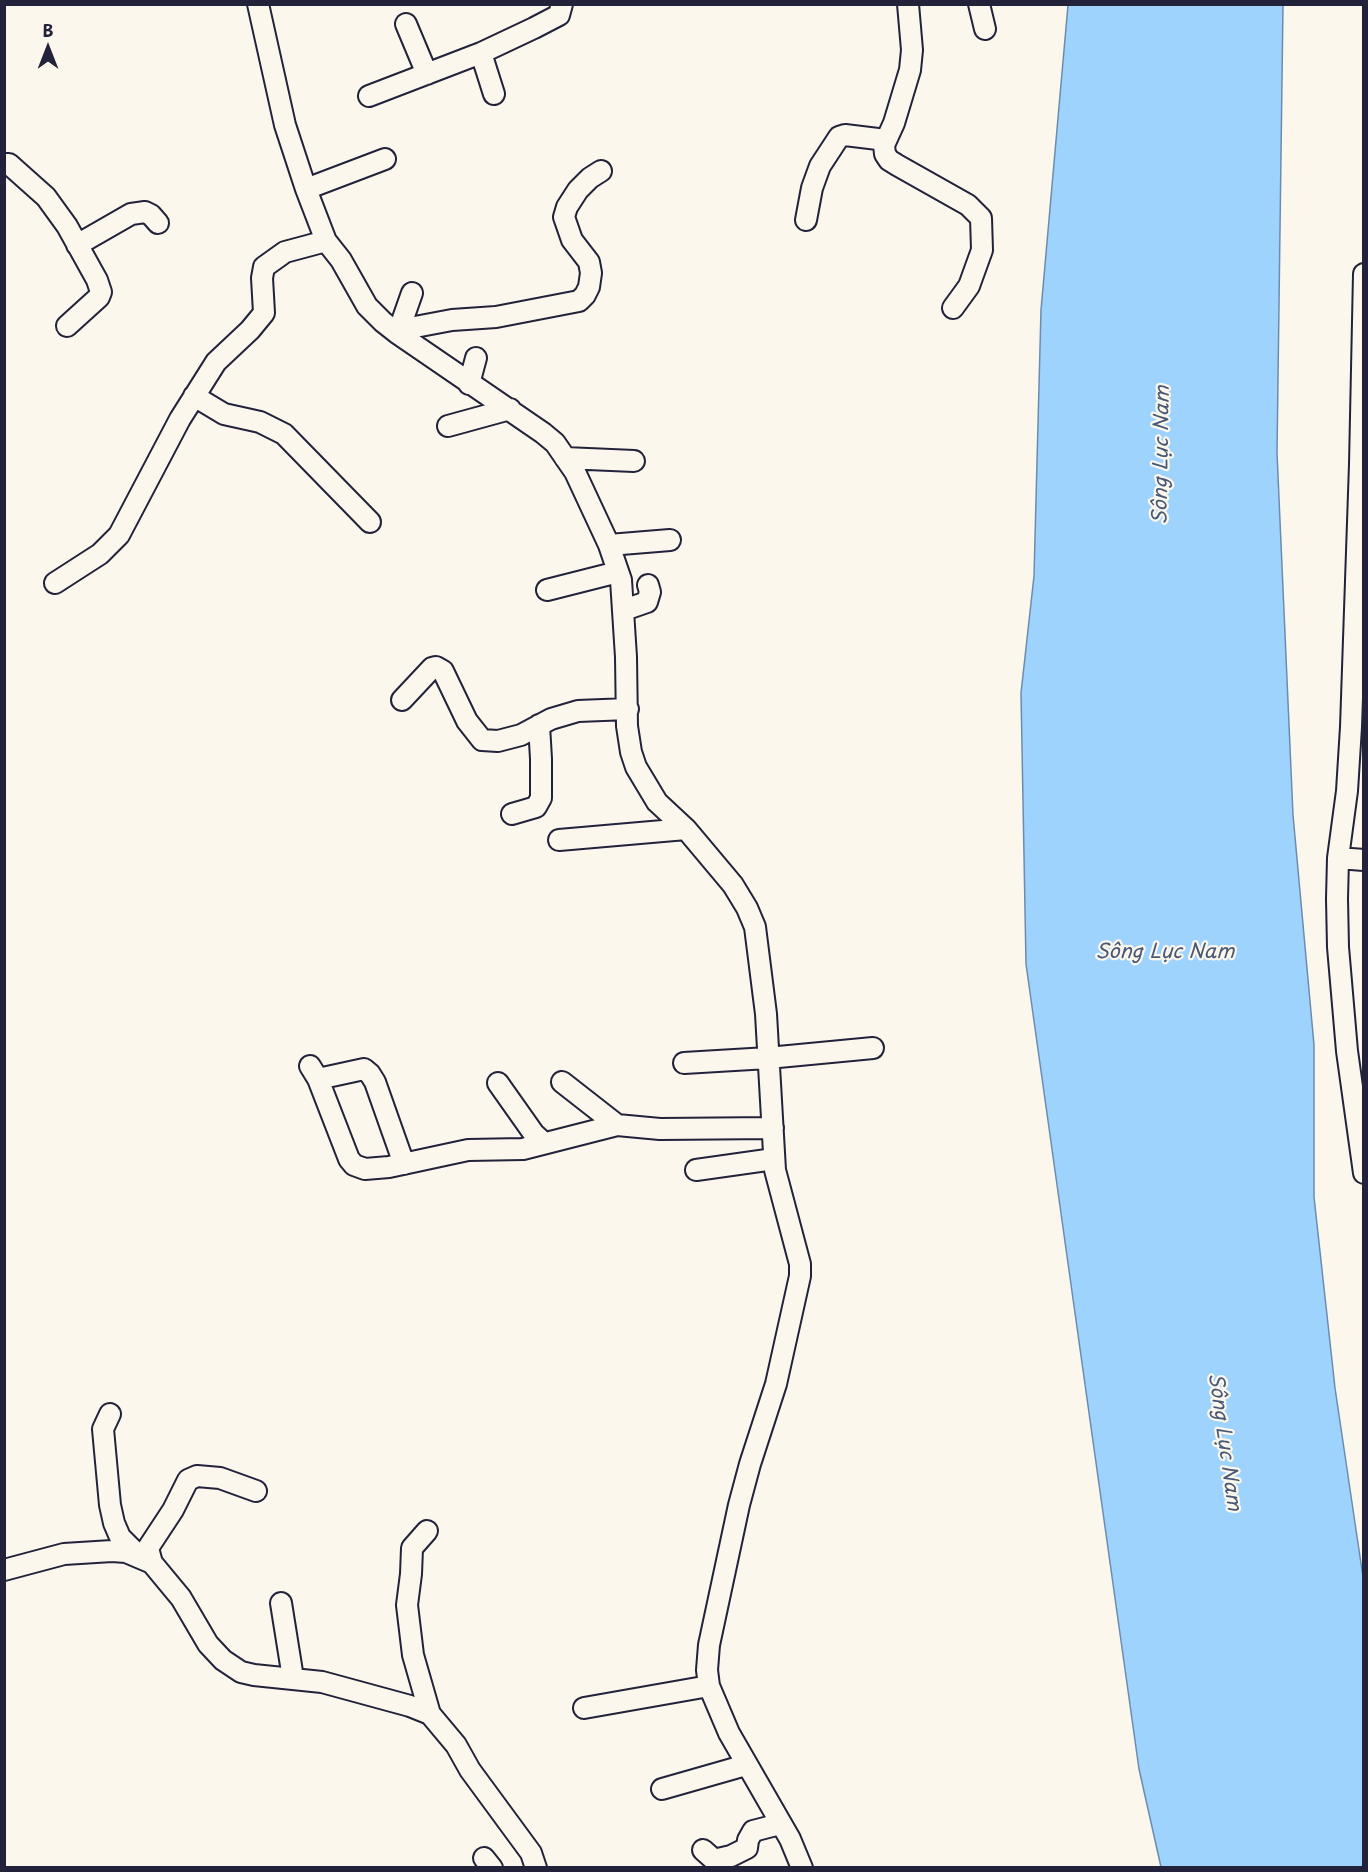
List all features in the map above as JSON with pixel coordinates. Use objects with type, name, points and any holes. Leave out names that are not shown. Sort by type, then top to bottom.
[{"type":"street","points":[[258,4],[285,125],[306,189],[326,241],[341,260],[367,306],[398,332],[555,443],[575,472],[609,545],[621,580],[627,726],[636,767],[657,802],[686,829],[733,885],[755,927],[766,1014],[775,1170],[800,1264],[800,1276],[776,1384],[739,1505],[707,1664],[709,1686],[729,1733],[802,1868]]},
{"type":"street","points":[[369,96],[481,53],[559,15],[562,4]]},
{"type":"street","points":[[908,4],[912,50],[910,70],[894,123],[886,140],[885,154],[889,160],[968,205],[981,218],[982,250],[969,286],[953,308]]},
{"type":"street","points":[[979,4],[985,29]]},
{"type":"street","points":[[406,24],[427,74]]},
{"type":"street","points":[[481,53],[494,94]]},
{"type":"street","points":[[806,220],[812,188],[820,166],[839,137],[845,135],[886,140]]},
{"type":"street","points":[[306,189],[385,159]]},
{"type":"street","points":[[4,164],[9,164],[46,197],[66,226],[97,280],[101,292],[99,297],[67,326]]},
{"type":"street","points":[[398,332],[452,320],[496,317],[579,301],[589,287],[591,273],[589,262],[572,240],[564,218],[567,207],[578,190],[601,171]]},
{"type":"street","points":[[77,245],[131,213],[145,212],[158,223]]},
{"type":"street","points":[[56,583],[100,554],[119,536],[180,419],[216,362],[250,330],[264,313],[262,278],[264,267],[285,252],[326,241]]},
{"type":"street","points":[[1363,283],[1358,684],[1338,858],[1338,947],[1347,1051],[1359,1103],[1364,1173]]},
{"type":"street","points":[[398,332],[412,293]]},
{"type":"street","points":[[470,384],[476,358]]},
{"type":"street","points":[[194,396],[224,414],[260,422],[284,434],[370,522]]},
{"type":"street","points":[[448,426],[510,410]]},
{"type":"street","points":[[566,458],[634,461]]},
{"type":"street","points":[[609,545],[670,540]]},
{"type":"street","points":[[547,590],[618,572]]},
{"type":"street","points":[[624,610],[647,602],[650,592],[648,585]]},
{"type":"street","points":[[402,700],[432,668],[436,667],[442,671],[467,721],[482,740],[498,741],[521,735],[551,718],[578,711],[628,709]]},
{"type":"street","points":[[512,814],[536,807],[541,798],[539,725]]},
{"type":"street","points":[[559,840],[686,829]]},
{"type":"street","points":[[1338,858],[1364,860]]},
{"type":"street","points":[[684,1063],[873,1048]]},
{"type":"street","points":[[404,1164],[375,1082],[370,1074],[364,1069],[314,1073],[349,1159],[354,1166],[365,1169],[404,1164],[468,1150],[523,1149],[617,1125],[660,1129],[773,1128]]},
{"type":"street","points":[[562,1082],[617,1125]]},
{"type":"street","points":[[498,1083],[534,1134],[544,1143]]},
{"type":"street","points":[[696,1170],[774,1159]]},
{"type":"street","points":[[110,1414],[103,1429],[110,1505],[120,1537],[146,1560],[181,1599],[208,1644],[223,1660],[241,1672],[322,1682],[410,1706],[430,1714]]},
{"type":"street","points":[[146,1560],[148,1548],[189,1480],[197,1476],[220,1478],[256,1491]]},
{"type":"street","points":[[427,1531],[412,1548],[407,1605],[412,1655],[430,1714],[456,1745],[470,1770],[531,1852],[536,1868]]},
{"type":"street","points":[[4,1570],[64,1554],[126,1552],[146,1560]]},
{"type":"street","points":[[280,1603],[293,1678]]},
{"type":"street","points":[[584,1708],[709,1686]]},
{"type":"street","points":[[662,1790],[746,1765]]},
{"type":"street","points":[[703,1850],[712,1858],[731,1856],[747,1848],[753,1831],[780,1824]]},
{"type":"water","name":"Sông Lục Nam","points":[[1068,5],[1283,5],[1277,453],[1293,815],[1314,1045],[1314,1197],[1335,1388],[1363,1577],[1363,1867],[1161,1867],[1139,1769],[1026,964],[1021,693],[1034,576],[1041,310]]}]
